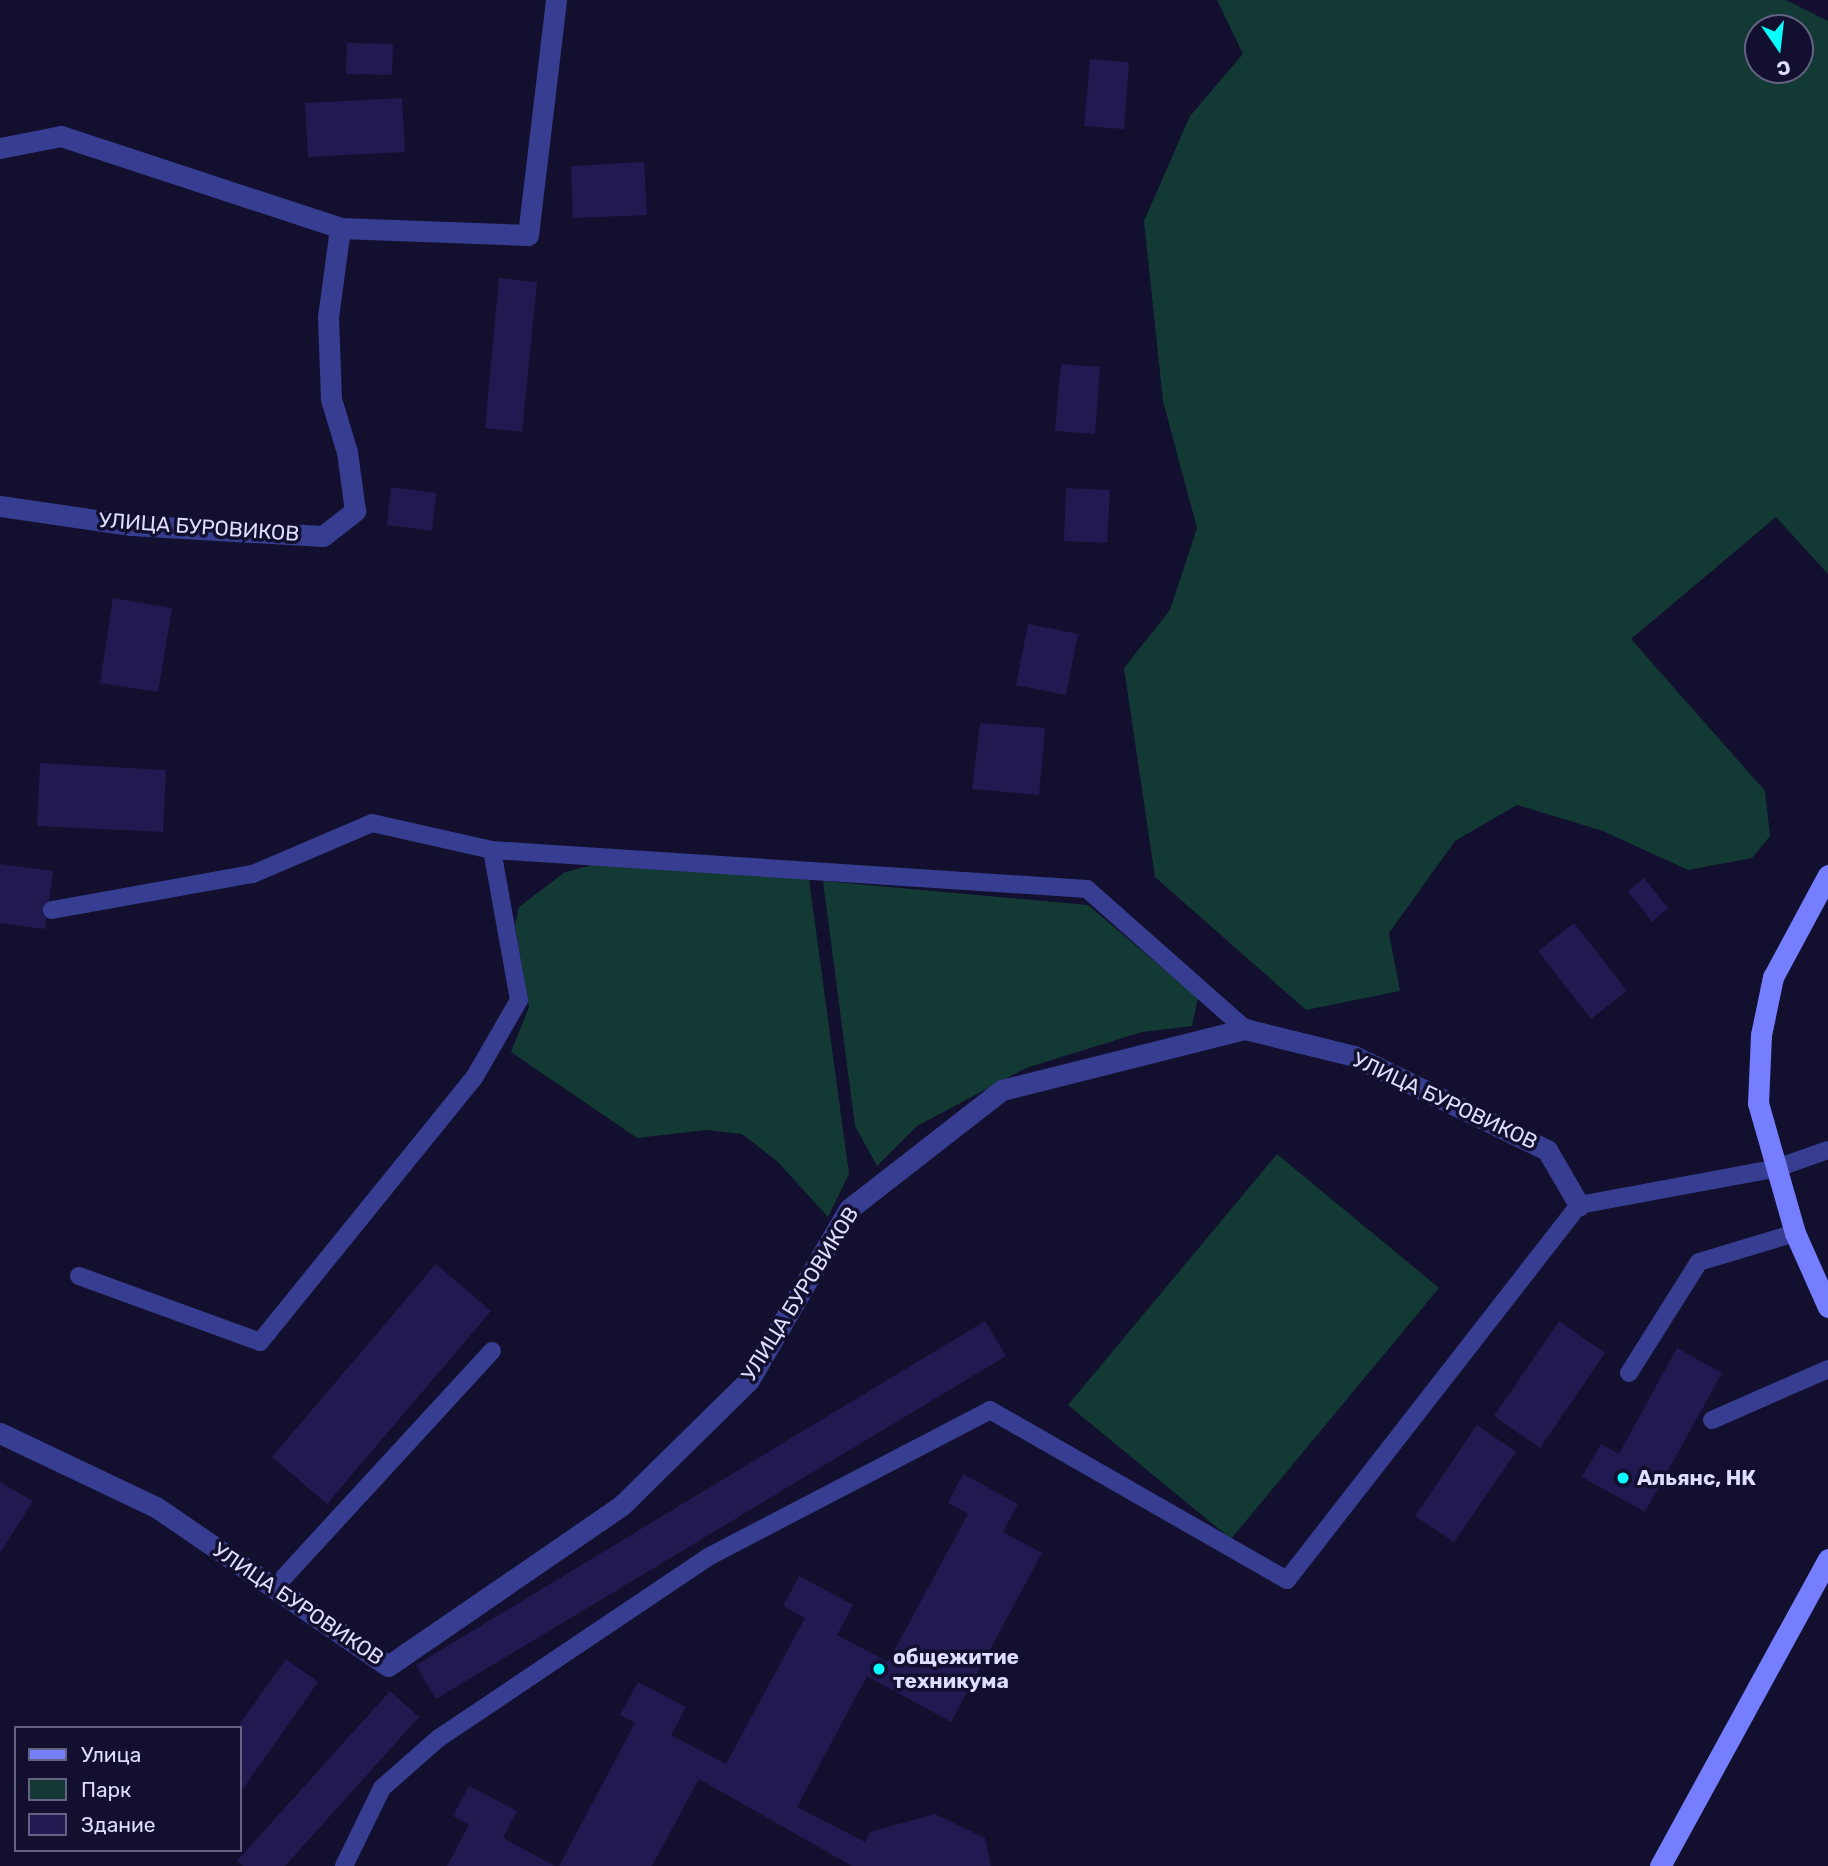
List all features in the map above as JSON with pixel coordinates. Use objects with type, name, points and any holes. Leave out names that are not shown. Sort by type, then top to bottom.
[{"type":"street","points":[[0,148],[61,136],[340,228],[528,235],[556,0]]},
{"type":"street","name":"УЛИЦА БУРОВИКОВ","points":[[0,506],[131,524],[323,536],[355,511],[347,452],[331,398],[328,317],[340,228]]},
{"type":"street","points":[[1828,875],[1773,977],[1761,1035],[1758,1103],[1774,1169],[1795,1233],[1828,1307]]},
{"type":"street","name":"УЛИЦА БУРОВИКОВ","points":[[0,1433],[156,1507],[388,1666],[622,1505],[749,1380],[849,1209],[1002,1090],[1245,1029],[1354,1056],[1546,1150],[1579,1205]]},
{"type":"street","points":[[1660,1866],[1828,1559]]},
{"type":"lane","points":[[52,910],[253,874],[372,822],[492,850],[1087,889],[1245,1029]]},
{"type":"lane","points":[[79,1276],[260,1342],[474,1078],[519,1000],[492,850]]},
{"type":"lane","points":[[344,1866],[383,1788],[439,1738],[708,1557],[990,1410],[1287,1580],[1579,1205],[1774,1169],[1828,1150]]},
{"type":"lane","points":[[1629,1373],[1699,1262],[1795,1233]]},
{"type":"lane","points":[[274,1588],[492,1351]]},
{"type":"lane","points":[[1712,1420],[1828,1369]]},
{"type":"green space","points":[[1217,0],[1786,0],[1814,14],[1828,21],[1828,574],[1776,517],[1631,639],[1765,791],[1770,836],[1752,858],[1688,870],[1603,831],[1517,805],[1455,841],[1389,933],[1400,991],[1306,1010],[1155,877],[1124,668],[1170,610],[1197,528],[1163,401],[1144,221],[1190,116],[1243,54]]},
{"type":"green space","points":[[593,865],[809,879],[849,1174],[828,1217],[777,1161],[742,1134],[706,1130],[637,1138],[511,1052],[529,1007],[515,925],[519,907],[565,872]]},
{"type":"green space","points":[[823,881],[1088,905],[1198,998],[1192,1026],[1142,1032],[1026,1068],[917,1126],[877,1166],[855,1126]]},
{"type":"green space","points":[[1277,1154],[1439,1288],[1231,1539],[1068,1405]]},
{"type":"building","points":[[347,43],[393,44],[392,75],[346,74]]},
{"type":"building","points":[[1090,59],[1129,62],[1124,129],[1084,126]]},
{"type":"building","points":[[402,98],[405,152],[308,157],[305,103]]},
{"type":"building","points":[[644,162],[647,215],[573,218],[571,166]]},
{"type":"building","points":[[499,278],[537,282],[522,432],[485,428]]},
{"type":"building","points":[[1061,364],[1100,367],[1095,434],[1055,431]]},
{"type":"building","points":[[391,487],[436,493],[432,531],[387,525]]},
{"type":"building","points":[[1066,488],[1110,490],[1107,543],[1064,541]]},
{"type":"building","points":[[113,598],[172,608],[158,692],[100,683]]},
{"type":"building","points":[[1028,624],[1078,634],[1066,695],[1016,685]]},
{"type":"building","points":[[980,723],[1045,728],[1039,795],[972,789]]},
{"type":"building","points":[[40,763],[166,770],[163,832],[37,826]]},
{"type":"building","points":[[0,864],[53,871],[45,929],[0,923]]},
{"type":"building","points":[[1644,878],[1668,908],[1652,922],[1628,891]]},
{"type":"building","points":[[1574,923],[1627,991],[1591,1019],[1538,951]]},
{"type":"building","points":[[436,1264],[491,1311],[327,1504],[272,1457]]},
{"type":"building","points":[[985,1321],[1006,1356],[436,1699],[416,1665]]},
{"type":"building","points":[[1559,1321],[1605,1353],[1540,1448],[1494,1416]]},
{"type":"building","points":[[1677,1348],[1722,1373],[1645,1512],[1582,1477],[1601,1444],[1619,1454]]},
{"type":"building","points":[[1477,1425],[1516,1452],[1454,1542],[1415,1516]]},
{"type":"building","name":"общежитие техникума","points":[[963,1474],[1018,1504],[1003,1532],[1042,1553],[951,1722],[867,1676],[797,1807],[865,1842],[870,1832],[935,1814],[985,1838],[991,1866],[852,1866],[699,1779],[652,1866],[559,1866],[635,1723],[620,1715],[638,1682],[686,1707],[671,1735],[726,1764],[805,1618],[783,1606],[799,1576],[853,1605],[837,1635],[888,1662],[968,1514],[948,1503]]},
{"type":"building","points":[[0,1482],[33,1501],[0,1553]]},
{"type":"building","points":[[286,1659],[318,1682],[242,1790],[242,1726],[238,1726]]},
{"type":"building","points":[[390,1691],[419,1717],[285,1866],[243,1866],[237,1861]]},
{"type":"building","points":[[469,1786],[517,1811],[503,1838],[555,1866],[447,1866],[469,1825],[453,1816]]},
{"type":"place","name":"Альянс, НК","points":[[1623,1478]]},
{"type":"place","name":"общежитие техникума","points":[[879,1669]]}]
